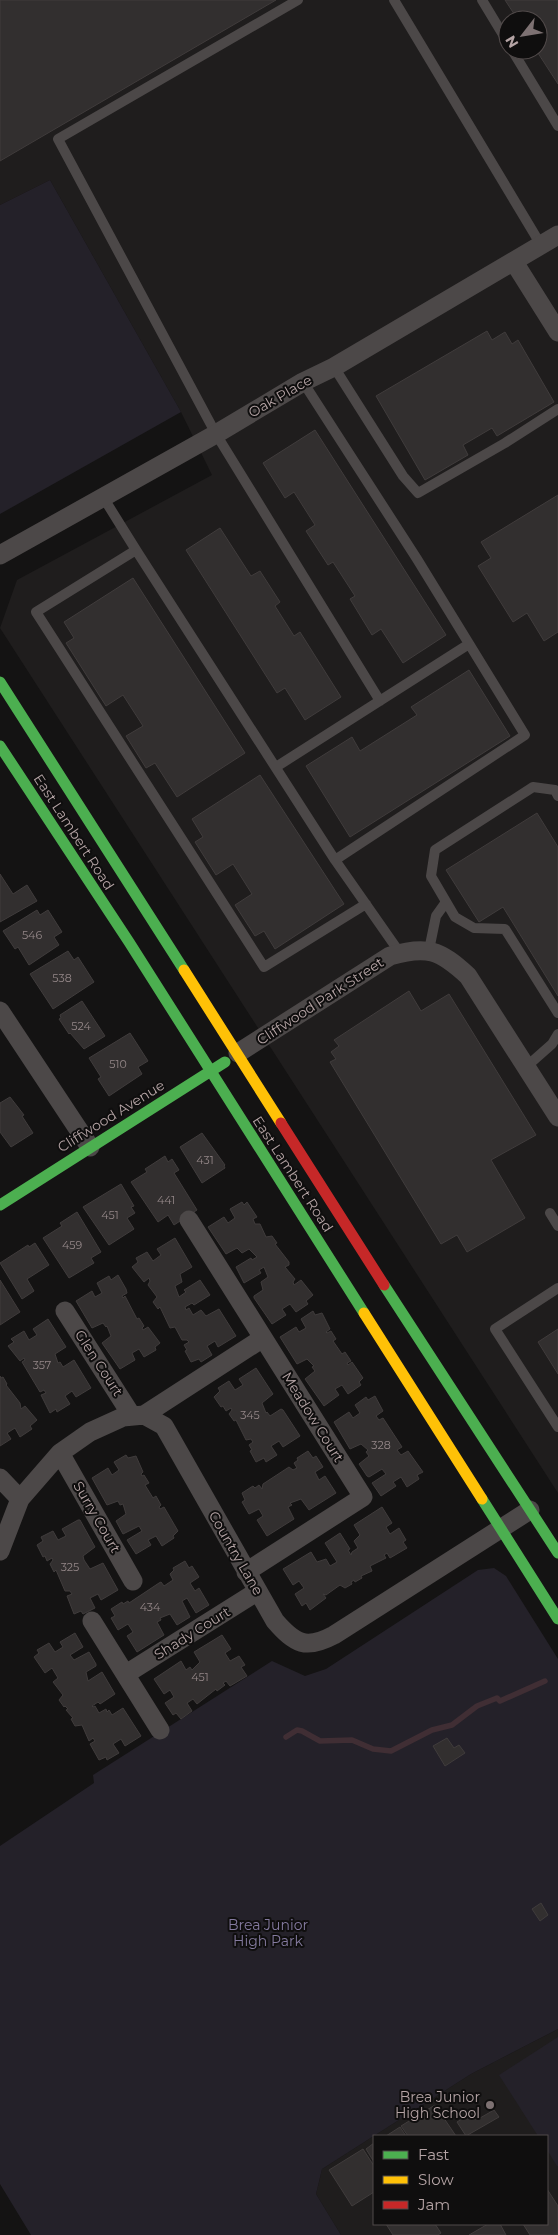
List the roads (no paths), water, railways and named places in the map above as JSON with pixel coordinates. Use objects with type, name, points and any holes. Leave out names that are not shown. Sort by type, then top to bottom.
[{"type":"main road","name":"East Lambert Road","points":[[0,682],[238,1053],[397,1307],[558,1553]]},
{"type":"main road","name":"East Lambert Road","points":[[0,746],[129,942],[558,1618]]},
{"type":"main road","name":"Cliffwood Avenue","points":[[0,1205],[238,1053]]},
{"type":"street","name":"Oak Place","points":[[0,556],[304,382],[334,367],[558,235]]},
{"type":"street","points":[[514,262],[558,332]]},
{"type":"street","name":"Cliffwood Park Street","points":[[238,1053],[390,956],[409,950],[430,950],[451,960],[468,976],[558,1117]]},
{"type":"street","points":[[0,1011],[90,1147]]},
{"type":"street","name":"Meadow Court","points":[[189,1220],[363,1497],[246,1572]]},
{"type":"street","name":"Glen Court","points":[[65,1311],[138,1415]]},
{"type":"street","points":[[0,1551],[20,1499],[60,1453],[90,1432],[123,1417],[138,1415],[262,1338]]},
{"type":"street","name":"Country Lane","points":[[138,1415],[164,1426],[275,1621],[287,1636],[300,1643],[319,1643],[530,1510]]},
{"type":"street","name":"Surry Court","points":[[60,1453],[133,1581]]},
{"type":"street","points":[[0,1478],[20,1499]]},
{"type":"street","name":"Shady Court","points":[[126,1674],[258,1591]]},
{"type":"street","points":[[92,1621],[160,1730]]},
{"type":"lane","points":[[298,0],[58,139],[216,434],[380,701]]},
{"type":"lane","points":[[394,0],[541,245]]},
{"type":"lane","points":[[482,0],[498,27]]},
{"type":"lane","points":[[518,60],[558,126]]},
{"type":"lane","points":[[334,367],[403,476],[418,493],[505,443],[558,409]]},
{"type":"lane","points":[[304,382],[525,735],[335,860]]},
{"type":"lane","points":[[103,497],[335,860],[400,953]]},
{"type":"lane","points":[[136,550],[36,612],[264,967],[366,904]]},
{"type":"lane","points":[[276,767],[469,644]]},
{"type":"lane","points":[[558,796],[555,790],[533,787],[435,850],[431,876],[455,917],[474,928],[506,929],[558,1013]]},
{"type":"lane","points":[[430,950],[436,916],[446,902]]},
{"type":"lane","points":[[526,1066],[552,1044],[558,1034]]},
{"type":"lane","points":[[550,1213],[558,1226]]},
{"type":"lane","points":[[558,1288],[495,1329],[558,1427]]},
{"type":"waterway","points":[[286,1737],[297,1730],[320,1741],[352,1740],[373,1749],[391,1751],[432,1730],[452,1725],[477,1706],[497,1698],[500,1701],[545,1681]]},
{"type":"place","name":"Brea Junior High School","points":[[490,2105]]},
{"type":"park label","name":"Brea Junior High Park","points":[[268,1934]]}]
